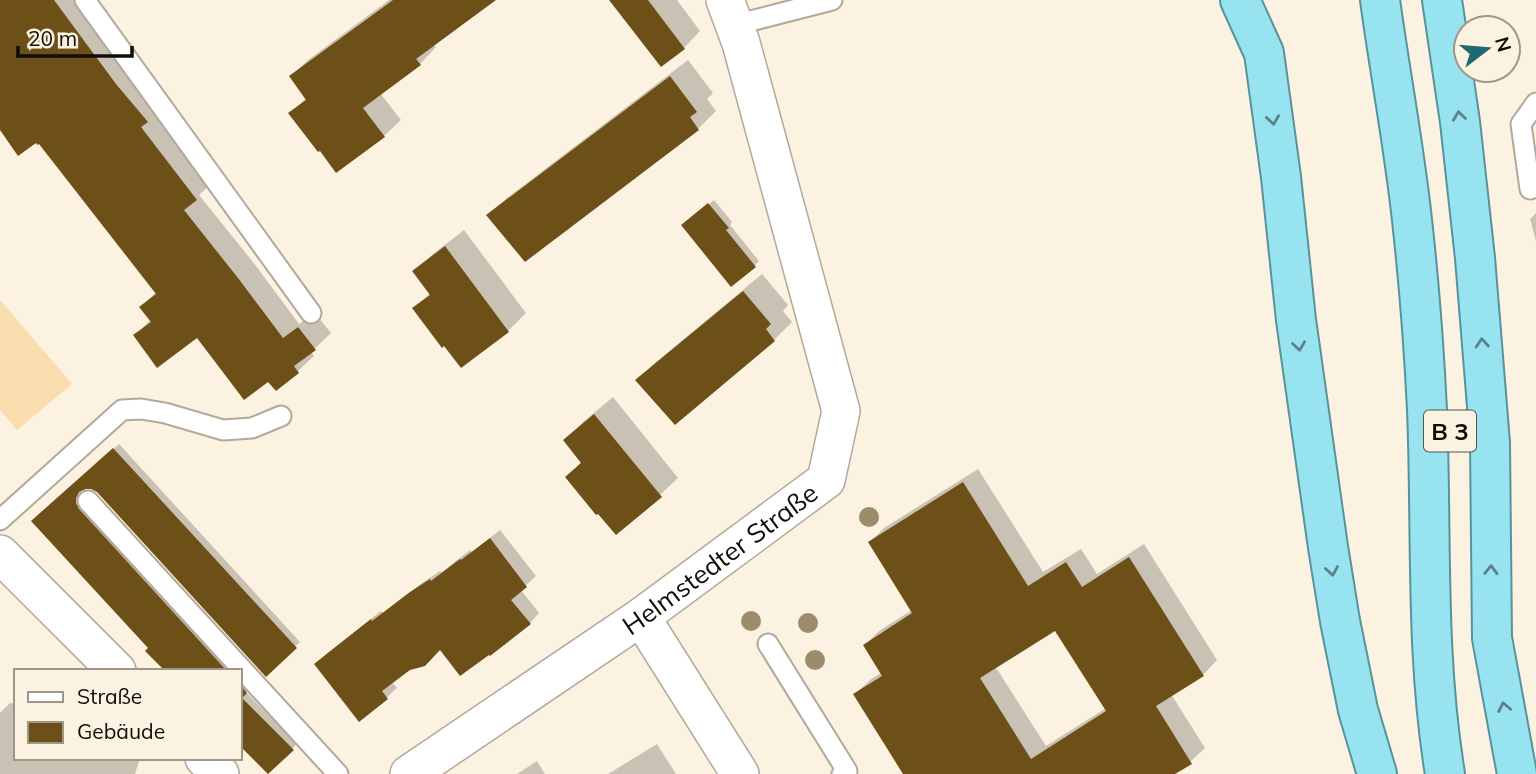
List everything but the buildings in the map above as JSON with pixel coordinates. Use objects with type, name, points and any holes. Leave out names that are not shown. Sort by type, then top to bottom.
[{"type":"highway","points":[[1240,0],[1264,53],[1281,177],[1296,320],[1332,571],[1358,710],[1377,774]]},
{"type":"highway","name":"B 3","points":[[1380,0],[1412,218],[1422,328],[1442,648],[1462,729],[1469,774]]},
{"type":"highway","name":"B 3","points":[[1403,0],[1433,217],[1450,414],[1450,584],[1442,648],[1438,730],[1445,774]]},
{"type":"highway","points":[[1442,0],[1474,244],[1490,443],[1492,638],[1517,774]]},
{"type":"street","name":"Helmstedter Straße","points":[[409,774],[641,617],[826,480],[841,411],[741,43],[730,13]]},
{"type":"street","points":[[0,554],[115,669]]},
{"type":"street","points":[[641,617],[740,774]]},
{"type":"street","points":[[206,760],[220,774]]},
{"type":"lane","points":[[85,0],[311,313]]},
{"type":"lane","points":[[730,13],[832,0]]},
{"type":"lane","points":[[1536,103],[1521,124],[1530,189],[1536,187]]},
{"type":"lane","points":[[0,520],[122,410],[141,409],[165,413],[223,430],[252,428],[281,416]]},
{"type":"lane","points":[[88,500],[338,774]]},
{"type":"lane","points":[[768,644],[847,771],[842,774]]},
{"type":"shaded area","points":[[0,300],[72,384],[17,430],[0,410]]}]
